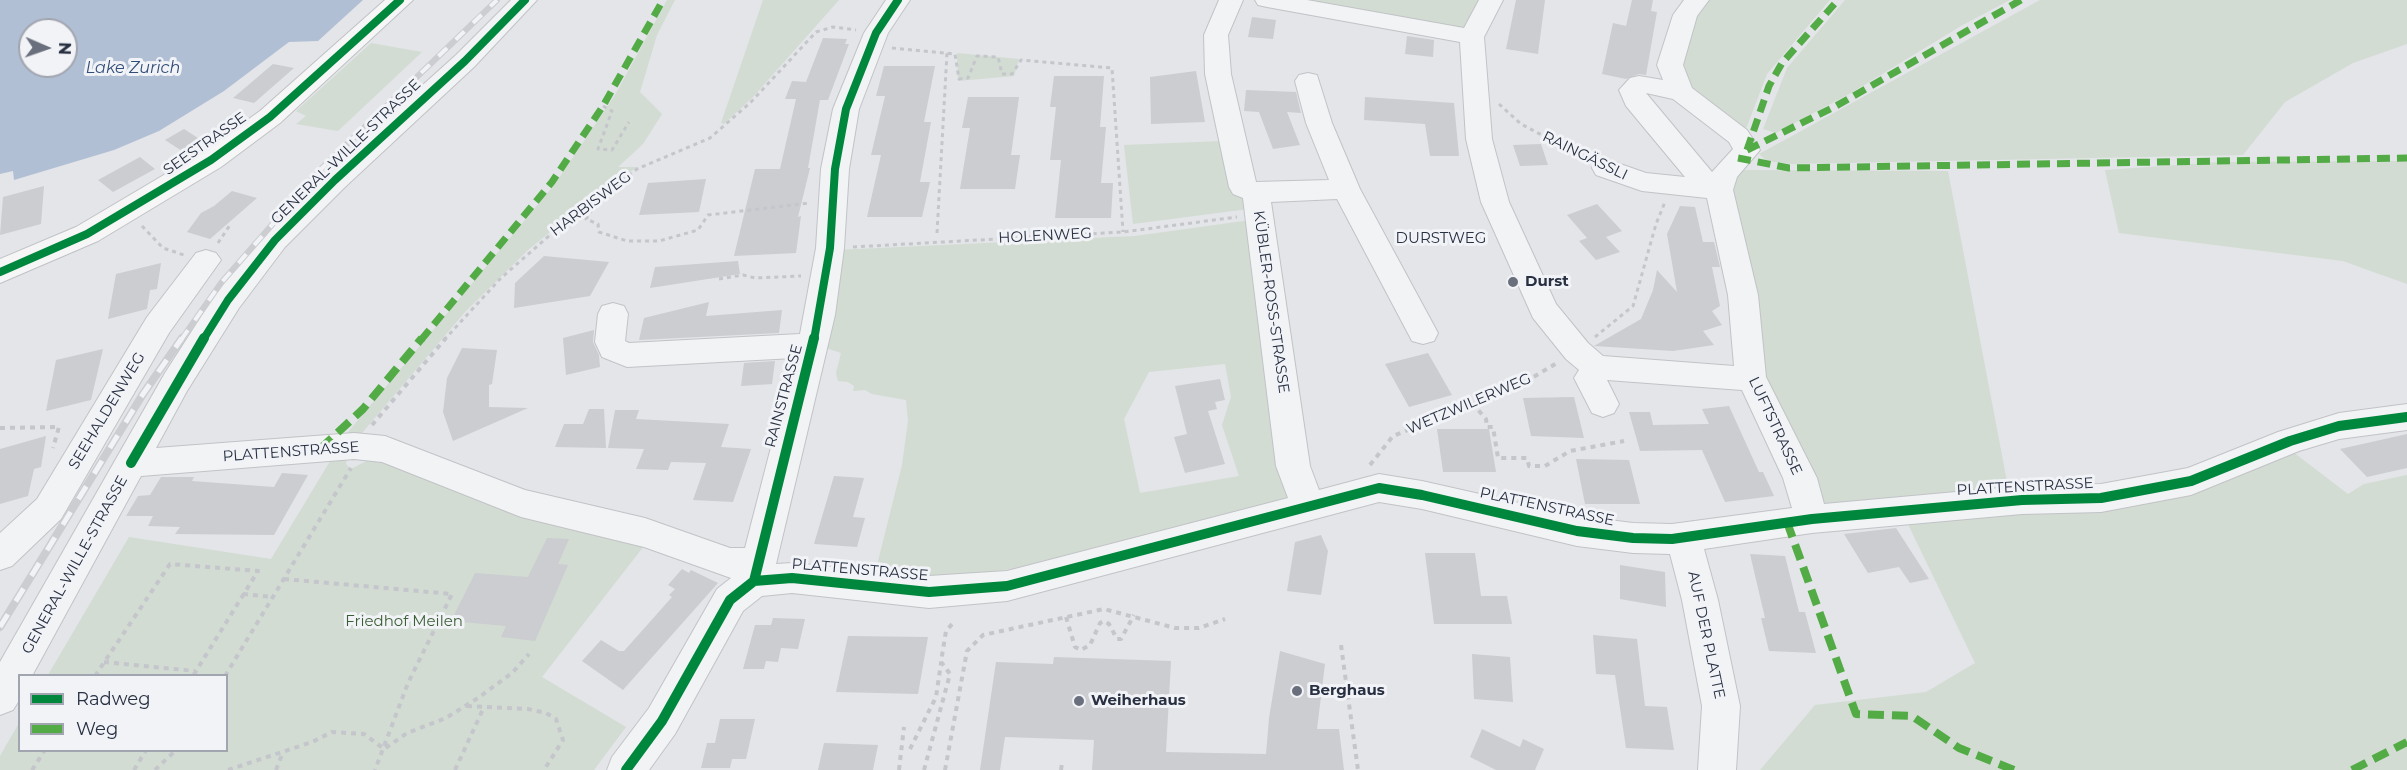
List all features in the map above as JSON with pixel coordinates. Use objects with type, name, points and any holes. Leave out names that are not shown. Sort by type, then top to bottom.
[{"type":"main road","name":"SEESTRASSE","points":[[0,272],[87,234],[168,189],[211,160],[270,117],[400,0]]},
{"type":"street","name":"GENERAL-WILLE-STRASSE","points":[[0,698],[176,382],[228,300],[276,240],[335,180],[465,61],[525,0]]},
{"type":"street","name":"RAINSTRASSE","points":[[755,572],[822,305],[830,248],[839,139],[846,109],[869,39],[898,0]]},
{"type":"street","name":"KÜBLER-ROSS-STRASSE","points":[[1231,0],[1216,35],[1218,74],[1243,187],[1257,204],[1293,466],[1308,506]]},
{"type":"street","points":[[1268,0],[1472,37]]},
{"type":"street","points":[[1491,0],[1472,37],[1479,139],[1496,202],[1510,239],[1544,310],[1586,359],[1590,378],[1603,404]]},
{"type":"street","points":[[1681,92],[1670,65],[1685,15],[1697,0]]},
{"type":"street","name":"DURSTWEG","points":[[1308,81],[1319,123],[1346,189],[1423,333]]},
{"type":"street","points":[[1639,84],[1681,92],[1738,136],[1747,150],[1724,174],[1719,190],[1703,180],[1635,100],[1632,90],[1639,84]]},
{"type":"street","name":"RAINGÄSSLI","points":[[1606,168],[1642,182],[1719,190]]},
{"type":"street","points":[[1257,204],[1346,189]]},
{"type":"street","name":"LUFTSTRASSE","points":[[1719,190],[1743,296],[1751,379],[1760,392],[1800,478],[1812,519]]},
{"type":"street","name":"SEEHALDENWEG","points":[[8,539],[50,509],[158,325],[206,260]]},
{"type":"street","name":"RAINSTRASSE","points":[[613,314],[610,342],[613,349],[627,356],[813,345]]},
{"type":"street","points":[[1586,359],[1751,379]]},
{"type":"street","name":"PLATTENSTRASSE","points":[[131,463],[359,446],[408,456],[521,503],[645,533],[755,572],[929,592],[1007,585],[1379,488],[1604,536],[1683,537],[1812,519],[2022,500],[2101,498],[2191,481],[2290,441],[2339,426],[2407,417]]},
{"type":"street","name":"AUF DER PLATTE","points":[[1683,537],[1700,600],[1721,706],[1717,770]]},
{"type":"street","points":[[626,770],[662,721],[730,600],[755,572]]},
{"type":"path","points":[[937,233],[947,53],[955,54],[959,79],[968,78],[976,56],[998,57],[1002,74],[1012,74],[1021,60],[1112,68],[1123,232]]},
{"type":"path","points":[[603,106],[612,111],[598,149],[612,150],[629,122]]},
{"type":"path","points":[[597,196],[599,198],[586,219],[598,224],[599,232],[627,242],[659,241],[698,230],[708,215],[812,203]]},
{"type":"path","points":[[135,219],[163,248],[206,260]]},
{"type":"path","points":[[718,279],[743,275],[755,278],[806,276]]},
{"type":"path","points":[[1472,403],[1486,419],[1487,427],[1493,427],[1498,458],[1527,458],[1529,466],[1545,466],[1570,451],[1624,441]]},
{"type":"path","points":[[0,428],[59,427],[52,455]]},
{"type":"path","points":[[96,674],[171,564],[258,571],[194,673],[104,662]]},
{"type":"path","points":[[284,579],[452,594],[408,683],[375,770]]},
{"type":"path","points":[[243,594],[273,597]]},
{"type":"path","points":[[945,770],[967,651],[983,635],[1104,609],[1134,615],[1176,628],[1199,628],[1224,619]]},
{"type":"path","points":[[1066,617],[1075,646],[1081,650],[1090,645],[1100,623],[1104,621],[1109,624],[1117,639],[1121,639],[1134,615]]},
{"type":"path","points":[[910,748],[936,697],[946,631],[953,623]]},
{"type":"path","points":[[1341,645],[1358,770]]},
{"type":"path","points":[[384,749],[407,733],[446,718],[466,706],[512,673],[529,654]]},
{"type":"path","points":[[924,770],[950,674],[941,662]]},
{"type":"path","points":[[466,706],[528,709],[546,713],[555,719],[563,740],[555,757],[544,770]]},
{"type":"path","points":[[455,770],[484,707]]},
{"type":"path","points":[[898,770],[904,727]]},
{"type":"path","points":[[228,770],[284,752],[332,732],[348,731],[364,734],[384,749]]},
{"type":"path","points":[[32,770],[44,752]]},
{"type":"path","points":[[134,770],[145,752]]},
{"type":"path","points":[[155,770],[174,752]]},
{"type":"path","points":[[276,770],[284,752]]},
{"type":"path","points":[[1061,770],[1062,763]]},
{"type":"green space","points":[[667,0],[675,0],[657,35],[640,92],[662,114],[643,144],[618,167],[637,167],[582,206],[528,250],[465,312],[356,440],[343,438],[555,184],[615,95]]},
{"type":"green space","points":[[763,0],[839,0],[753,97],[724,124],[721,123]]},
{"type":"green space","points":[[1304,0],[1483,0],[1468,33]]},
{"type":"green space","points":[[1705,0],[1830,0],[1767,74],[1744,134],[1688,88],[1675,61]]},
{"type":"green space","points":[[1845,0],[2010,0],[1961,26],[1851,93],[1776,133],[1763,129],[1787,68]]},
{"type":"green space","points":[[2040,0],[2407,0],[2407,44],[2353,63],[2285,102],[2243,155],[1791,164],[1767,161],[1759,154]]},
{"type":"green space","points":[[371,43],[422,52],[338,131],[296,124],[306,116],[296,111]]},
{"type":"green space","points":[[957,53],[1019,59],[1014,76],[958,81]]},
{"type":"green space","points":[[1222,141],[1247,199],[1248,209],[1133,224],[1124,145]]},
{"type":"green space","points":[[2407,161],[2407,284],[2343,261],[2119,233],[2105,170],[2220,162]]},
{"type":"green space","points":[[1743,170],[1948,171],[2008,487],[1823,505],[1759,373],[1729,189]]},
{"type":"green space","points":[[1251,220],[1289,497],[1012,569],[935,579],[875,573],[902,465],[908,421],[906,400],[872,394],[865,390],[853,391],[854,386],[848,382],[838,381],[836,373],[841,353],[820,346],[836,250],[1135,236]],"holes":[[[1225,364],[1231,397],[1222,425],[1239,476],[1140,493],[1124,419],[1149,372]]]},
{"type":"green space","points":[[2293,452],[2348,494],[2364,484],[2407,475],[2407,770],[1760,770],[1815,705],[1926,692],[1975,663],[1905,518]]},
{"type":"green space","name":"Friedhof Meilen","points":[[335,453],[347,457],[346,464],[351,469],[372,458],[644,546],[542,677],[626,727],[594,770],[0,770],[0,756],[18,725],[18,752],[228,752],[228,674],[49,674],[129,537],[271,559]]},
{"type":"water","name":"Lake Zurich","points":[[0,0],[363,0],[318,41],[289,42],[224,91],[159,131],[114,150],[14,180],[13,171],[0,174]]},
{"type":"building","points":[[1516,0],[1545,0],[1538,54],[1506,49]]},
{"type":"building","points":[[1632,0],[1653,0],[1651,11],[1657,12],[1646,75],[1639,74],[1626,79],[1602,74],[1613,23],[1626,26]]},
{"type":"building","points":[[1252,17],[1276,20],[1273,39],[1248,37]]},
{"type":"building","points":[[1407,36],[1434,40],[1433,57],[1405,54]]},
{"type":"building","points":[[823,38],[847,39],[845,44],[849,44],[828,100],[820,100],[808,168],[810,168],[798,217],[801,216],[796,253],[734,256],[755,169],[780,169],[796,99],[785,99],[792,81],[806,82]]},
{"type":"building","points":[[273,64],[294,68],[254,103],[233,98]]},
{"type":"building","points":[[884,66],[935,66],[924,122],[931,122],[920,182],[930,182],[922,217],[867,217],[881,155],[871,155],[885,96],[876,96]]},
{"type":"building","points":[[1196,71],[1205,122],[1151,124],[1150,77]]},
{"type":"building","points":[[1054,76],[1104,76],[1100,127],[1106,127],[1101,183],[1113,183],[1111,218],[1055,218],[1061,160],[1050,160],[1056,107],[1050,107]]},
{"type":"building","points":[[1246,90],[1296,92],[1301,113],[1287,112],[1300,145],[1273,149],[1259,112],[1244,111]]},
{"type":"building","points":[[968,97],[1019,97],[1011,155],[1020,155],[1015,189],[960,189],[970,128],[962,128]]},
{"type":"building","points":[[1365,97],[1454,103],[1459,156],[1430,156],[1425,124],[1364,120]]},
{"type":"building","points":[[184,129],[201,140],[182,151],[165,140]]},
{"type":"building","points":[[1541,144],[1548,165],[1520,166],[1513,145]]},
{"type":"building","points":[[140,157],[155,169],[113,192],[98,180]]},
{"type":"building","points":[[706,179],[699,212],[639,215],[648,183]]},
{"type":"building","points":[[44,186],[41,224],[0,235],[3,197]]},
{"type":"building","points":[[232,191],[257,198],[210,239],[187,232],[201,213],[214,206]]},
{"type":"building","points":[[1597,204],[1622,231],[1606,237],[1620,252],[1596,260],[1579,241],[1587,238],[1567,215]]},
{"type":"building","points":[[1680,206],[1695,207],[1703,242],[1714,242],[1720,267],[1712,267],[1720,306],[1712,311],[1722,325],[1703,331],[1714,345],[1673,351],[1594,346],[1641,319],[1653,290],[1657,270],[1677,292],[1667,234]]},
{"type":"building","points":[[544,256],[609,262],[590,296],[514,308],[515,283]]},
{"type":"building","points":[[738,261],[740,274],[650,288],[655,267]]},
{"type":"building","points":[[161,263],[157,289],[150,290],[147,309],[108,319],[116,274]]},
{"type":"building","points":[[709,302],[706,316],[782,310],[779,333],[639,340],[644,318]]},
{"type":"building","points":[[594,330],[593,342],[599,355],[600,367],[566,375],[563,338]]},
{"type":"building","points":[[462,348],[497,350],[492,384],[489,385],[489,407],[528,408],[453,441],[443,412],[447,378]]},
{"type":"building","points":[[103,349],[91,400],[46,411],[56,360]]},
{"type":"building","points":[[1428,353],[1452,395],[1409,407],[1385,364]]},
{"type":"building","points":[[775,361],[772,384],[741,386],[744,363]]},
{"type":"building","points":[[1220,379],[1225,400],[1215,402],[1217,409],[1208,411],[1225,464],[1185,473],[1174,437],[1187,434],[1175,386]]},
{"type":"building","points":[[1574,397],[1584,438],[1531,436],[1523,398]]},
{"type":"building","points":[[1729,406],[1759,472],[1763,472],[1774,496],[1725,502],[1702,450],[1640,451],[1629,412],[1650,412],[1653,425],[1709,424],[1702,409]]},
{"type":"building","points":[[589,409],[604,409],[606,448],[555,447],[564,424],[583,424]]},
{"type":"building","points":[[615,410],[639,410],[636,419],[729,424],[721,447],[751,449],[733,502],[693,500],[706,463],[671,462],[668,470],[636,469],[644,449],[608,448]]},
{"type":"building","points":[[1437,429],[1489,429],[1496,472],[1443,472]]},
{"type":"building","points":[[2407,434],[2407,468],[2367,477],[2340,449]]},
{"type":"building","points":[[46,436],[41,467],[34,469],[28,496],[0,504],[0,449]]},
{"type":"building","points":[[1576,459],[1629,460],[1640,504],[1585,504]]},
{"type":"building","points":[[282,473],[308,475],[274,535],[175,534],[180,527],[148,526],[153,516],[126,516],[138,496],[150,495],[161,477],[194,477],[192,481],[274,487]]},
{"type":"building","points":[[834,476],[864,478],[853,517],[865,518],[857,547],[814,544]]},
{"type":"building","points":[[1896,528],[1929,579],[1910,583],[1899,567],[1868,573],[1844,534]]},
{"type":"building","points":[[1321,535],[1328,551],[1321,595],[1287,591],[1295,542]]},
{"type":"building","points":[[547,538],[569,539],[558,564],[568,565],[535,641],[501,637],[506,626],[451,621],[475,573],[528,577]]},
{"type":"building","points":[[1425,553],[1475,553],[1481,596],[1507,596],[1512,624],[1434,624]]},
{"type":"building","points":[[1750,554],[1785,556],[1799,612],[1805,612],[1816,653],[1769,651],[1761,618],[1765,618]]},
{"type":"building","points":[[1620,565],[1665,572],[1666,607],[1620,599]]},
{"type":"building","points":[[682,569],[689,573],[691,570],[718,583],[623,690],[582,661],[601,640],[619,651],[624,651],[672,597],[669,595],[675,589],[668,585]]},
{"type":"building","points":[[773,618],[805,619],[798,649],[781,648],[778,662],[766,661],[764,669],[743,669],[755,625],[771,625]]},
{"type":"building","points":[[1593,635],[1637,639],[1645,706],[1667,707],[1674,750],[1626,748],[1615,675],[1596,674]]},
{"type":"building","points":[[848,636],[928,637],[918,694],[836,692]]},
{"type":"building","name":"Weiherhaus","points":[[1280,651],[1325,664],[1317,729],[1339,729],[1344,770],[1092,770],[1094,740],[1005,737],[1000,770],[980,770],[996,662],[1053,664],[1054,657],[1171,661],[1166,752],[1266,754],[1269,718]]},
{"type":"building","points":[[1472,654],[1510,657],[1513,702],[1474,699]]},
{"type":"building","points":[[720,719],[755,719],[746,759],[732,759],[730,768],[701,768],[707,743],[715,743]]},
{"type":"building","points":[[1482,729],[1520,747],[1523,739],[1544,749],[1535,770],[1496,770],[1470,757]]},
{"type":"building","points":[[824,743],[878,745],[873,770],[818,770]]},
{"type":"railway","points":[[181,340],[221,283],[320,170],[497,0]]},
{"type":"railway","points":[[0,627],[143,394],[182,338]]},
{"type":"marked path","points":[[320,449],[363,409],[552,182],[603,106],[663,0]]},
{"type":"marked path","points":[[1747,150],[1769,86],[1782,63],[1838,0]]},
{"type":"marked path","points":[[1747,150],[1836,106],[2021,0]]},
{"type":"marked path","points":[[1738,158],[1789,168],[2099,165],[2245,159],[2407,158]]},
{"type":"marked path","points":[[1787,522],[1856,714],[1912,716],[1959,748],[2014,770]]},
{"type":"marked path","points":[[2352,770],[2407,742]]},
{"type":"cycle path","points":[[0,272],[87,234],[211,160],[270,117],[400,0]]},
{"type":"cycle path","points":[[131,463],[176,382],[228,300],[275,240],[335,180],[465,61],[525,0]]},
{"type":"cycle path","points":[[754,581],[820,315],[830,248],[835,169],[846,109],[876,33],[898,0]]},
{"type":"cycle path","points":[[626,770],[662,721],[730,600],[754,581],[792,578],[929,592],[1007,586],[1379,488],[1422,495],[1577,531],[1633,538],[1672,539],[1812,519],[2022,500],[2101,498],[2191,481],[2290,441],[2339,426],[2407,417]]},
{"type":"place","name":"Durst","points":[[1513,282]]},
{"type":"place","name":"Berghaus","points":[[1297,691]]},
{"type":"place","name":"Weiherhaus","points":[[1079,701]]}]
